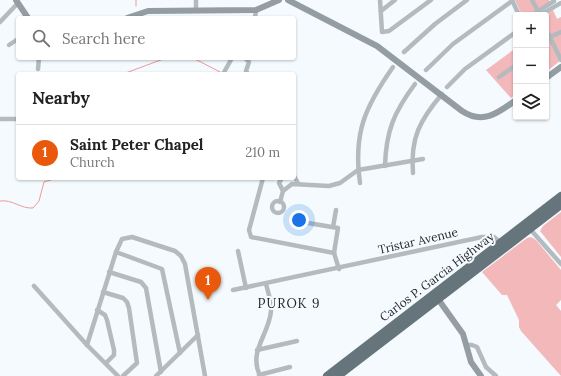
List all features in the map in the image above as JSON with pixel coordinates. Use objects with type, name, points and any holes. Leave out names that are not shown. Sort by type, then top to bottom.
[{"type":"highway","name":"Carlos P. Garcia Highway","points":[[327,376],[476,267],[530,224],[561,196]]},
{"type":"highway","name":"Carlos P. Garcia Highway","points":[[338,376],[415,313],[438,299],[519,228],[530,224],[561,205]]},
{"type":"main road","points":[[134,16],[148,12],[256,10],[278,0]]},
{"type":"main road","points":[[288,0],[377,46],[468,114],[482,118],[497,113],[513,102]]},
{"type":"main road","points":[[17,2],[27,16]]},
{"type":"main road","points":[[549,76],[561,67]]},
{"type":"main road","points":[[438,299],[461,330],[467,345],[471,362],[481,376]]},
{"type":"street","points":[[196,0],[196,11]]},
{"type":"street","points":[[380,0],[382,32],[389,31],[431,0]]},
{"type":"street","points":[[380,11],[395,0]]},
{"type":"street","points":[[404,52],[435,24],[467,0]]},
{"type":"street","points":[[426,70],[454,44],[512,0],[518,12]]},
{"type":"street","points":[[532,0],[538,12]]},
{"type":"street","points":[[0,22],[17,2]]},
{"type":"street","points":[[542,12],[555,2],[561,3]]},
{"type":"street","points":[[255,16],[256,10]]},
{"type":"street","points":[[561,32],[550,38],[561,60]]},
{"type":"street","points":[[447,87],[465,69],[513,34]]},
{"type":"street","points":[[9,45],[16,40]]},
{"type":"street","points":[[38,69],[39,60]]},
{"type":"street","points":[[224,72],[231,60]]},
{"type":"street","points":[[247,60],[249,62],[247,72]]},
{"type":"street","points":[[360,183],[358,170],[359,137],[366,110],[373,96],[393,67]]},
{"type":"street","points":[[499,77],[513,67]]},
{"type":"street","points":[[384,166],[387,136],[392,119],[415,84]]},
{"type":"street","points":[[413,173],[412,161],[418,128],[442,94]]},
{"type":"street","points":[[0,119],[16,119]]},
{"type":"street","points":[[280,202],[283,191],[290,185],[298,183],[333,186],[345,180],[358,170],[423,159]]},
{"type":"street","points":[[262,180],[249,230],[251,237],[334,253]]},
{"type":"street","points":[[281,180],[279,184],[283,191]]},
{"type":"street","points":[[296,180],[298,183]]},
{"type":"street","points":[[333,227],[336,210]]},
{"type":"street","points":[[308,223],[338,228],[334,253],[339,269]]},
{"type":"street","points":[[530,224],[561,264]]},
{"type":"street","points":[[87,344],[116,252],[122,239],[132,237],[175,251],[181,256],[185,264],[205,376]]},
{"type":"street","name":"Tristar Avenue","points":[[233,290],[339,269],[482,237],[494,237],[501,243]]},
{"type":"street","points":[[238,251],[246,288]]},
{"type":"street","points":[[116,252],[162,269],[180,353]]},
{"type":"street","points":[[109,272],[141,282],[146,288],[161,372]]},
{"type":"street","points":[[266,284],[271,312],[257,350],[255,361],[260,375],[290,367]]},
{"type":"street","points":[[34,286],[118,376]]},
{"type":"street","points":[[103,292],[123,298],[129,308],[137,363],[124,376]]},
{"type":"street","points":[[97,310],[105,315],[114,350],[114,355],[106,363]]},
{"type":"street","points":[[156,376],[198,335]]},
{"type":"street","points":[[257,350],[297,341]]},
{"type":"street","points":[[467,345],[472,345],[477,348],[486,367],[496,376]]},
{"type":"shaded area","points":[[515,0],[549,0],[550,2],[540,8],[542,12],[521,12]]},
{"type":"shaded area","points":[[553,10],[557,19],[561,17],[561,60],[549,70],[549,48],[549,12]]},
{"type":"shaded area","points":[[513,50],[513,96],[511,98],[486,70]]},
{"type":"shaded area","points":[[561,212],[561,257],[540,231],[543,226]]},
{"type":"shaded area","points":[[531,237],[536,240],[561,270],[561,300],[556,305],[561,311],[561,376],[521,331],[519,327],[519,320],[507,295],[502,295],[482,272],[527,238]]},
{"type":"waterway","points":[[136,0],[136,6]]},
{"type":"waterway","points":[[128,72],[161,60]]},
{"type":"waterway","points":[[197,60],[220,72]]},
{"type":"waterway","points":[[0,201],[9,201],[24,207],[33,208],[39,201],[44,182],[50,180]]},
{"type":"place","name":"Saint Peter Chapel","points":[[208,300]]},
{"type":"district","name":"PUROK 9","points":[[289,303]]}]
